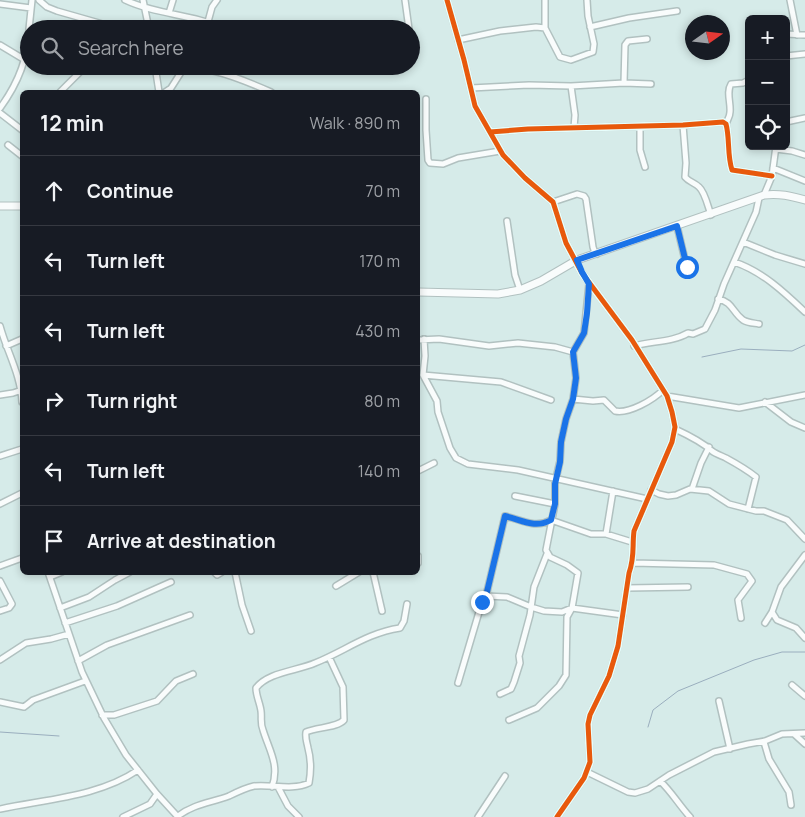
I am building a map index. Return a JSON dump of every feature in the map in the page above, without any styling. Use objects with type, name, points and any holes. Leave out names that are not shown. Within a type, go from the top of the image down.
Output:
[{"type":"main road","points":[[420,292],[498,294],[520,290],[541,281],[577,260],[711,215],[761,196],[777,194],[805,200]]},
{"type":"main road","points":[[0,206],[20,206]]},
{"type":"street","points":[[30,20],[32,0]]},
{"type":"street","points":[[39,0],[46,7],[86,20]]},
{"type":"street","points":[[46,7],[49,0]]},
{"type":"street","points":[[126,0],[169,13],[204,20]]},
{"type":"street","points":[[143,0],[147,20]]},
{"type":"street","points":[[169,13],[173,0]]},
{"type":"street","points":[[209,20],[212,8],[217,0]]},
{"type":"street","points":[[404,0],[407,20]]},
{"type":"street","points":[[446,0],[471,88],[474,106],[500,151],[525,178],[553,202],[566,242],[582,272],[589,284],[628,334],[667,396],[674,418],[675,429],[672,442],[634,531],[632,542],[634,551],[633,563],[629,573],[618,646],[588,724],[590,762],[586,772],[557,817]]},
{"type":"street","points":[[545,0],[545,28],[560,57],[570,60],[593,52],[594,44],[588,16],[588,0]]},
{"type":"street","points":[[790,0],[797,35]]},
{"type":"street","points":[[0,4],[31,8]]},
{"type":"street","points":[[590,27],[630,18],[677,11]]},
{"type":"street","points":[[458,40],[500,30],[543,26],[545,28]]},
{"type":"street","points":[[790,34],[805,35]]},
{"type":"street","points":[[624,83],[625,46],[628,41],[647,39]]},
{"type":"street","points":[[0,45],[20,57]]},
{"type":"street","points":[[790,56],[805,54]]},
{"type":"street","points":[[0,108],[10,95],[20,72]]},
{"type":"street","points":[[62,90],[77,75]]},
{"type":"street","points":[[156,75],[159,90]]},
{"type":"street","points":[[168,90],[180,75]]},
{"type":"street","points":[[230,75],[266,90]]},
{"type":"street","points":[[745,82],[731,84],[728,90],[730,114],[726,124],[729,162],[732,170],[772,176]]},
{"type":"street","points":[[471,88],[529,85],[651,84]]},
{"type":"street","points":[[571,86],[575,114],[574,128]]},
{"type":"street","points":[[426,99],[426,130],[428,160],[430,162],[443,164],[458,158],[500,151]]},
{"type":"street","points":[[0,114],[20,129]]},
{"type":"street","points":[[790,121],[805,118]]},
{"type":"street","points":[[490,132],[723,122],[726,124]]},
{"type":"street","points":[[684,125],[686,163],[684,177],[701,190],[711,215]]},
{"type":"street","points":[[640,126],[640,150],[645,167]]},
{"type":"street","points":[[8,145],[20,154]]},
{"type":"street","points":[[634,346],[653,341],[670,340],[688,333],[693,334],[703,331],[715,310],[761,196],[772,176],[776,150]]},
{"type":"street","points":[[787,150],[805,155]]},
{"type":"street","points":[[773,168],[805,181]]},
{"type":"street","points":[[553,202],[577,194],[584,196],[593,247],[595,253],[598,254]]},
{"type":"street","points":[[507,221],[515,275],[520,290]]},
{"type":"street","points":[[677,226],[687,267],[693,269]]},
{"type":"street","points":[[744,242],[775,255],[805,264]]},
{"type":"street","points":[[734,262],[744,265],[783,291],[805,312]]},
{"type":"street","points":[[500,694],[511,689],[514,682],[520,664],[519,656],[534,587],[547,554],[555,504],[554,487],[560,462],[562,433],[573,399],[576,378],[573,352],[584,333],[589,284]]},
{"type":"street","points":[[718,299],[726,300],[745,321],[759,324]]},
{"type":"street","points":[[0,326],[20,383]]},
{"type":"street","points":[[420,340],[439,339],[489,346],[518,343],[555,346],[573,352]]},
{"type":"street","points":[[6,346],[20,340]]},
{"type":"street","points":[[424,340],[423,375],[437,402],[438,412],[450,448],[456,458],[468,464],[518,470],[647,499]]},
{"type":"street","points":[[423,375],[502,382],[551,400]]},
{"type":"street","points":[[573,399],[604,400],[615,411],[623,412],[640,406],[663,390]]},
{"type":"street","points":[[0,395],[13,394],[20,391]]},
{"type":"street","points":[[667,396],[736,408],[805,395]]},
{"type":"street","points":[[765,402],[790,422],[805,428]]},
{"type":"street","points":[[675,429],[740,465],[756,477],[748,509]]},
{"type":"street","points":[[692,489],[709,447]]},
{"type":"street","points":[[0,456],[20,450]]},
{"type":"street","points":[[420,470],[434,463]]},
{"type":"street","points":[[650,490],[668,496],[692,489],[709,491],[729,504],[756,511],[764,511],[787,520],[805,539]]},
{"type":"street","points":[[606,534],[613,492]]},
{"type":"street","points":[[0,504],[20,494]]},
{"type":"street","points":[[515,496],[555,504]]},
{"type":"street","points":[[458,683],[482,602],[486,596],[505,516],[531,524],[544,524],[551,520],[591,534],[606,534],[632,542]]},
{"type":"street","points":[[509,720],[537,708],[559,686],[566,675],[568,617],[572,608],[578,573],[547,554]]},
{"type":"street","points":[[765,623],[772,612],[781,587],[805,555]]},
{"type":"street","points":[[0,566],[20,559]]},
{"type":"street","points":[[633,563],[714,565],[748,574],[752,581],[738,600],[740,618]]},
{"type":"street","points":[[49,575],[85,681],[102,715],[115,739],[138,770],[178,816],[195,805],[246,788],[255,786],[303,786],[309,783],[310,769],[305,739],[306,732],[323,726],[337,725],[344,720],[343,686],[329,657]]},
{"type":"street","points":[[60,608],[88,597],[124,575]]},
{"type":"street","points":[[236,575],[242,605],[251,630]]},
{"type":"street","points":[[336,586],[355,575]]},
{"type":"street","points":[[374,575],[382,611]]},
{"type":"street","points":[[0,581],[12,604],[9,608],[0,611]]},
{"type":"street","points":[[66,623],[117,606],[171,582]]},
{"type":"street","points":[[627,588],[688,587]]},
{"type":"street","points":[[486,596],[508,597],[544,611],[562,612],[572,608],[623,615]]},
{"type":"street","points":[[299,817],[288,806],[275,787],[274,758],[262,730],[260,722],[262,713],[256,688],[260,683],[278,675],[314,664],[380,631],[400,628],[404,622],[407,604]]},
{"type":"street","points":[[772,612],[776,620],[796,628],[805,638]]},
{"type":"street","points":[[78,661],[107,645],[190,615]]},
{"type":"street","points":[[0,660],[26,643],[69,634]]},
{"type":"street","points":[[102,715],[114,715],[157,701],[176,681],[193,674]]},
{"type":"street","points":[[0,702],[24,707],[33,700],[85,681]]},
{"type":"street","points":[[792,685],[805,696]]},
{"type":"street","points":[[720,701],[730,749]]},
{"type":"street","points":[[586,772],[632,794],[648,789],[708,755],[764,742],[782,734],[805,732]]},
{"type":"street","points":[[793,733],[805,744]]},
{"type":"street","points":[[764,742],[769,759],[789,792],[791,805]]},
{"type":"street","points":[[0,808],[90,792],[112,784],[138,770]]},
{"type":"street","points":[[478,817],[505,776]]},
{"type":"street","points":[[660,781],[668,788],[690,817]]},
{"type":"street","points":[[123,817],[150,804],[157,794]]},
{"type":"waterway","points":[[702,357],[741,349],[792,351],[805,345]]},
{"type":"waterway","points":[[648,727],[653,710],[678,691],[754,660],[782,652],[805,652]]},
{"type":"waterway","points":[[0,732],[59,736]]},
{"type":"cycle path","points":[[447,0],[475,106],[503,155],[525,178],[553,202],[566,243],[582,273],[632,340],[667,396],[675,427],[672,442],[634,531],[632,562],[618,646],[609,676],[590,715],[588,724],[590,762],[584,778],[557,817]]},
{"type":"cycle path","points":[[490,132],[723,122],[726,124],[732,170],[772,176]]},
{"type":"route","points":[[482,602],[486,596],[497,555],[505,516],[531,524],[544,524],[551,520],[555,504],[555,484],[561,457],[561,442],[573,399],[573,387],[576,378],[573,352],[584,333],[584,322],[587,313],[589,284],[577,260],[677,226],[687,267]]}]
